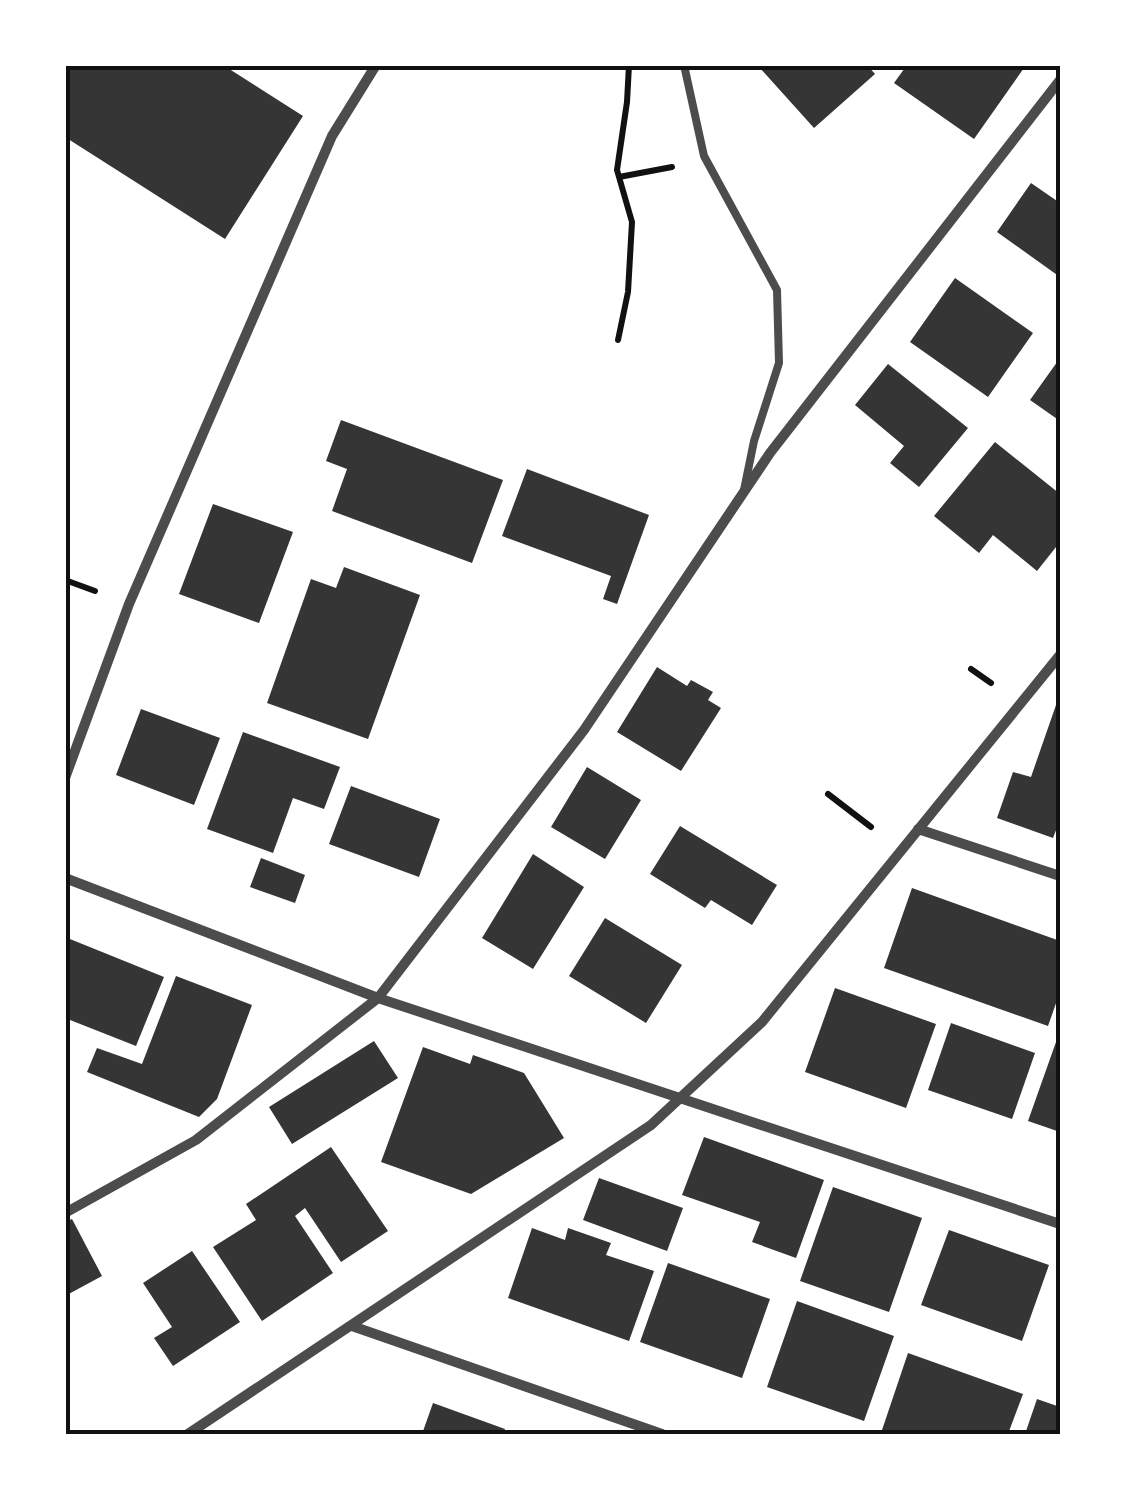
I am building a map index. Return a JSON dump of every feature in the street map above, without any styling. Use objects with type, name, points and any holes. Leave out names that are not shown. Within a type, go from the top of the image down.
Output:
[{"type":"street","points":[[65,778],[129,604],[316,172],[332,136],[376,65]]},
{"type":"street","points":[[65,1213],[196,1140],[378,998],[584,730],[770,453],[1060,80]]},
{"type":"street","points":[[188,1434],[652,1125],[762,1022],[1060,655]]},
{"type":"street","points":[[918,829],[1060,876]]},
{"type":"street","points":[[65,878],[378,998],[1060,1224]]},
{"type":"street","points":[[352,1326],[662,1434]]},
{"type":"lane","points":[[684,65],[704,156],[778,290],[779,363],[754,441],[742,496]]},
{"type":"path","points":[[618,340],[628,292],[632,222],[617,170],[629,65]]},
{"type":"path","points":[[619,177],[688,164]]},
{"type":"path","points":[[828,794],[901,851]]},
{"type":"building","points":[[65,65],[223,65],[303,116],[225,239],[65,137]]},
{"type":"building","points":[[761,65],[867,65],[875,74],[814,128]]},
{"type":"building","points":[[907,65],[1026,65],[974,139],[894,83]]},
{"type":"building","points":[[1031,183],[1060,203],[1060,277],[997,232]]},
{"type":"building","points":[[955,278],[1033,333],[988,397],[910,342]]},
{"type":"building","points":[[1060,358],[1060,421],[1030,400]]},
{"type":"building","points":[[888,364],[968,428],[919,487],[890,463],[904,446],[855,405]]},
{"type":"building","points":[[341,420],[503,480],[472,563],[332,511],[347,469],[326,461]]},
{"type":"building","points":[[995,442],[1060,494],[1060,542],[1037,571],[993,535],[979,553],[934,516]]},
{"type":"building","points":[[527,469],[649,515],[617,604],[603,599],[611,576],[502,536]]},
{"type":"building","points":[[213,504],[293,532],[259,623],[179,594]]},
{"type":"building","points":[[344,567],[420,595],[368,739],[267,703],[311,579],[336,588]]},
{"type":"building","points":[[657,667],[687,686],[691,680],[713,692],[708,700],[721,708],[681,771],[617,732]]},
{"type":"building","points":[[1056,705],[1060,706],[1060,820],[1053,838],[997,818],[1013,772],[1031,777]]},
{"type":"building","points":[[141,709],[220,738],[194,805],[116,775]]},
{"type":"building","points":[[243,732],[340,767],[324,809],[293,798],[273,853],[207,829]]},
{"type":"building","points":[[587,767],[641,800],[605,859],[551,827]]},
{"type":"building","points":[[351,786],[440,819],[419,877],[329,844]]},
{"type":"building","points":[[680,826],[777,885],[752,925],[711,900],[705,908],[650,874]]},
{"type":"building","points":[[533,854],[584,887],[533,969],[482,938]]},
{"type":"building","points":[[261,858],[305,875],[295,903],[250,887]]},
{"type":"building","points":[[912,888],[1060,941],[1060,992],[1048,1026],[884,968]]},
{"type":"building","points":[[605,918],[682,965],[646,1023],[569,976]]},
{"type":"building","points":[[65,937],[164,977],[136,1046],[65,1018]]},
{"type":"building","points":[[176,976],[252,1005],[217,1099],[199,1117],[87,1072],[97,1048],[142,1064]]},
{"type":"building","points":[[835,988],[936,1024],[906,1108],[805,1072]]},
{"type":"building","points":[[951,1023],[1035,1053],[1012,1119],[928,1090]]},
{"type":"building","points":[[374,1041],[398,1078],[292,1144],[269,1107]]},
{"type":"building","points":[[1056,1042],[1060,1044],[1060,1132],[1028,1121]]},
{"type":"building","points":[[423,1047],[470,1064],[473,1055],[524,1073],[564,1138],[471,1194],[381,1162]]},
{"type":"building","points":[[704,1137],[824,1180],[796,1258],[752,1242],[760,1222],[682,1195]]},
{"type":"building","points":[[331,1147],[388,1231],[341,1262],[305,1208],[295,1216],[333,1273],[262,1321],[213,1247],[256,1220],[246,1204]]},
{"type":"building","points":[[599,1178],[683,1208],[667,1251],[583,1220]]},
{"type":"building","points":[[833,1187],[922,1218],[889,1312],[800,1281]]},
{"type":"building","points":[[72,1219],[102,1276],[65,1296],[65,1222]]},
{"type":"building","points":[[532,1228],[565,1240],[568,1228],[611,1243],[606,1255],[654,1271],[629,1341],[508,1298]]},
{"type":"building","points":[[949,1230],[1049,1265],[1022,1341],[921,1305]]},
{"type":"building","points":[[192,1251],[240,1322],[173,1366],[154,1338],[172,1327],[143,1283]]},
{"type":"building","points":[[668,1263],[770,1299],[742,1378],[640,1342]]},
{"type":"building","points":[[797,1301],[894,1336],[864,1421],[767,1387]]},
{"type":"building","points":[[908,1353],[1023,1394],[1008,1434],[894,1434],[882,1430]]},
{"type":"building","points":[[1037,1399],[1060,1407],[1060,1434],[1025,1434]]},
{"type":"building","points":[[433,1403],[505,1429],[503,1434],[422,1434]]}]
